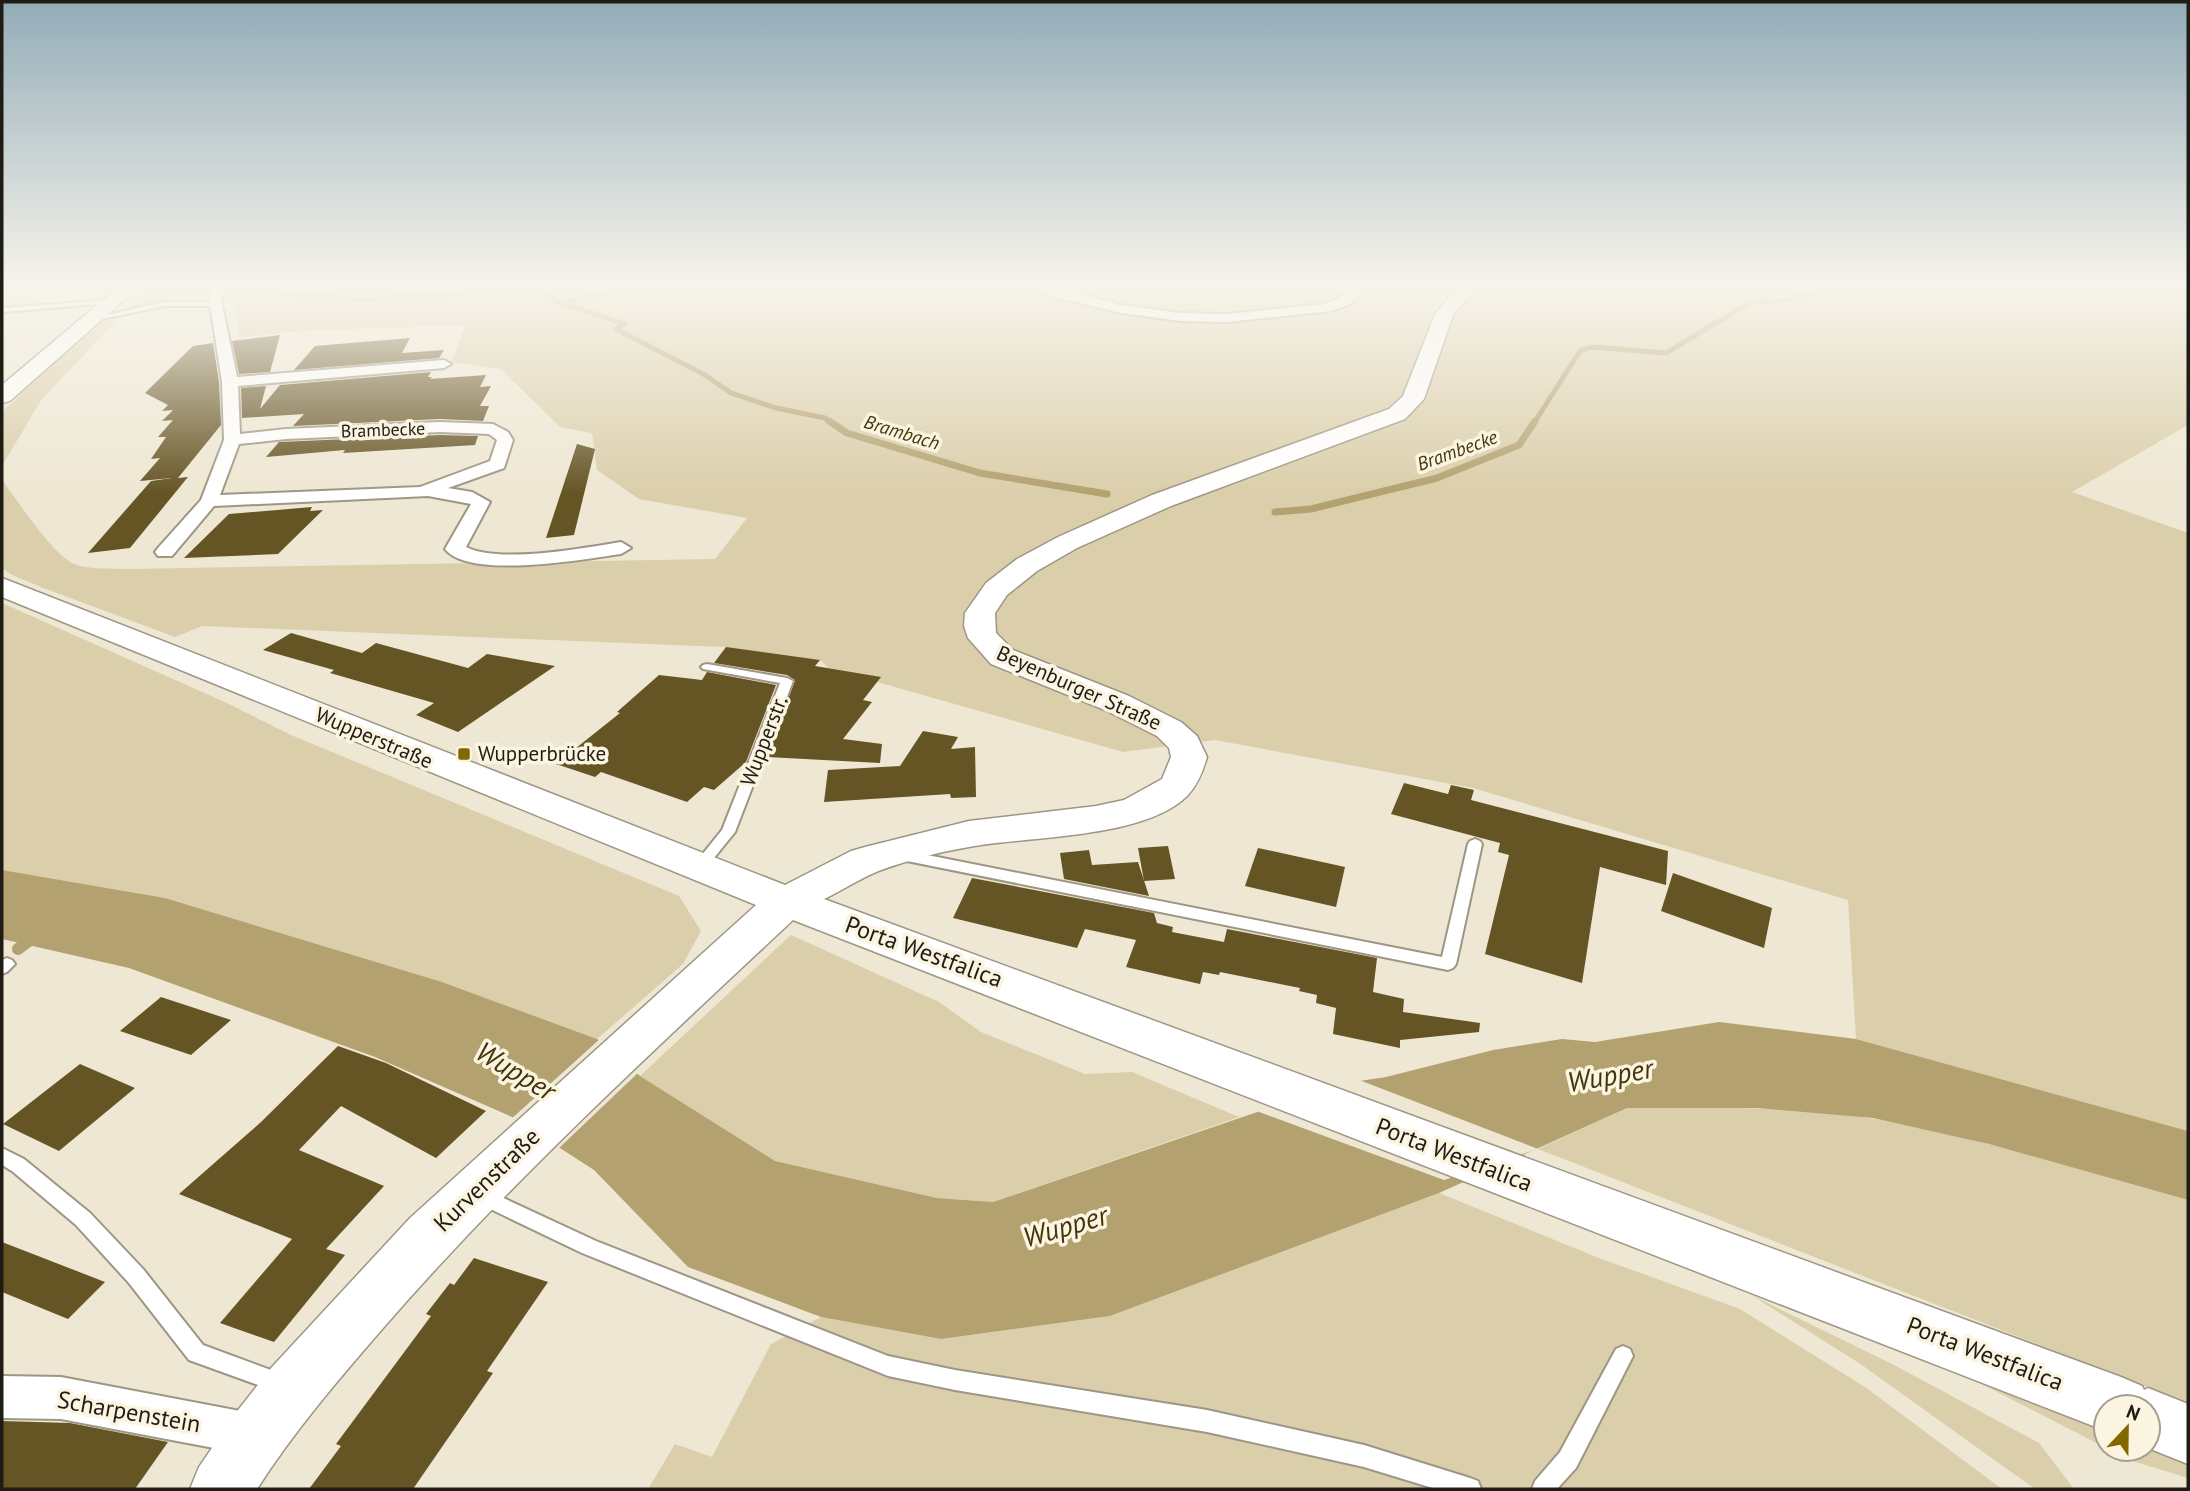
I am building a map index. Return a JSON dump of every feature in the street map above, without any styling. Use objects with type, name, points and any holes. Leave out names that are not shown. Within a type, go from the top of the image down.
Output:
[{"type":"main road","points":[[2,396],[49,355]]},
{"type":"main road","name":"Beyenburger Straße","points":[[787,901],[865,861],[969,835],[1136,809],[1175,787],[1188,767],[1189,757],[1180,737],[1150,718],[1002,657],[988,646],[978,627],[985,603],[1022,571],[1097,527],[1199,486],[1397,414],[1413,399],[1429,355]]},
{"type":"main road","name":"Wupperstraße","points":[[2,587],[787,901]]},
{"type":"main road","name":"Kurvenstraße","points":[[221,1489],[256,1435],[292,1388],[420,1246],[527,1141],[787,901]]},
{"type":"main road","name":"Porta Westfalica","points":[[787,901],[2092,1396]]},
{"type":"main road","points":[[2162,1424],[2188,1434]]},
{"type":"street","points":[[165,552],[209,501],[232,440],[230,382],[225,355]]},
{"type":"street","points":[[230,382],[444,364]]},
{"type":"street","name":"Brambecke","points":[[232,440],[344,431],[493,429],[505,440],[498,464],[455,550],[462,555],[488,560],[570,555],[621,548]]},
{"type":"street","points":[[422,492],[498,464]]},
{"type":"street","points":[[209,501],[422,492],[449,493],[481,502]]},
{"type":"street","name":"Scharpenstein","points":[[2,1397],[61,1398],[256,1435]]},
{"type":"lane","name":"Wupperstr.","points":[[699,868],[728,832],[786,681],[707,667]]},
{"type":"lane","name":"Beyenburger Straße","points":[[893,853],[1448,964],[1475,844]]},
{"type":"lane","points":[[2,1156],[18,1165],[83,1219],[136,1276],[196,1353],[292,1388]]},
{"type":"lane","points":[[474,1192],[589,1247],[888,1366],[955,1380],[1207,1421],[1364,1456],[1470,1489]]},
{"type":"lane","points":[[1543,1489],[1568,1460],[1623,1356]]},
{"type":"shaded area","points":[[64,355],[84,355],[41,400],[2,466],[2,412]]},
{"type":"shaded area","points":[[454,355],[2188,355],[2188,425],[2072,492],[2188,533],[2188,1131],[1856,1039],[1848,900],[1473,788],[1215,740],[1123,752],[828,668],[822,661],[724,647],[202,626],[175,637],[46,589],[2,568],[2,480],[65,559],[80,566],[102,568],[715,559],[747,518],[639,499],[597,470],[592,433],[560,427],[501,369],[451,362]]},
{"type":"shaded area","points":[[2,603],[227,703],[291,735],[679,896],[701,931],[683,964],[597,1039],[442,982],[165,898],[2,870]]},
{"type":"shaded area","points":[[791,935],[939,1002],[981,1032],[1085,1074],[1132,1072],[1239,1117],[993,1202],[937,1198],[775,1161],[640,1076]]},
{"type":"shaded area","points":[[1627,1108],[1786,1110],[1881,1120],[1997,1146],[2188,1200],[2188,1403],[1538,1149]]},
{"type":"shaded area","points":[[1439,1193],[1599,1258],[1740,1309],[1865,1387],[2002,1489],[648,1489],[675,1444],[712,1457],[771,1344],[821,1317],[941,1339],[1110,1316]]},
{"type":"shaded area","points":[[1751,1295],[1894,1365],[2039,1443],[2074,1489],[2035,1489],[1859,1363]]},
{"type":"shaded area","points":[[1981,1377],[2092,1421],[2092,1441],[1978,1382]]},
{"type":"shaded area","points":[[2162,1448],[2188,1458],[2188,1478],[2139,1463],[2162,1463]]},
{"type":"water","name":"Wupper","points":[[2,870],[165,898],[442,982],[597,1039],[640,1076],[775,1161],[937,1198],[993,1202],[1340,1084],[1386,1077],[1493,1050],[1562,1039],[1595,1042],[1719,1022],[1856,1039],[2188,1131],[2188,1200],[1989,1144],[1873,1118],[1758,1108],[1627,1108],[1439,1193],[1110,1316],[941,1339],[821,1317],[688,1267],[594,1170],[512,1117],[375,1057],[129,968],[2,939]]},
{"type":"pier","points":[[601,1038],[640,1071],[557,1150],[510,1120]]},
{"type":"pier","points":[[1354,1078],[1538,1149],[1444,1180],[1251,1109]]},
{"type":"building","points":[[184,355],[215,355],[221,425],[178,478],[188,477],[130,548],[88,553],[151,481],[172,478],[140,481],[160,458],[151,459],[166,437],[158,437],[173,420],[162,421],[173,410],[162,411],[168,405],[145,393]]},
{"type":"building","points":[[235,355],[275,355],[270,372],[239,374]]},
{"type":"building","points":[[307,355],[441,355],[439,358],[294,370]]},
{"type":"building","points":[[431,372],[428,377],[432,377],[430,379],[486,375],[480,387],[491,386],[480,406],[489,406],[483,421],[440,419],[293,426],[304,414],[242,418],[241,388],[266,386],[260,409],[280,385]]},
{"type":"building","points":[[440,435],[478,436],[475,445],[343,453],[345,450],[266,457],[279,442]]},
{"type":"building","points":[[577,444],[595,449],[574,535],[546,538]]},
{"type":"building","points":[[312,507],[310,511],[323,510],[278,554],[184,558],[229,514]]},
{"type":"building","points":[[291,633],[362,653],[376,643],[468,668],[487,654],[555,666],[458,732],[416,715],[434,703],[330,673],[334,670],[263,650]]},
{"type":"building","points":[[726,647],[820,660],[815,666],[881,677],[863,700],[872,702],[843,739],[882,744],[880,763],[767,757],[795,680],[787,675],[714,663]]},
{"type":"building","points":[[707,672],[776,685],[746,762],[714,790],[704,787],[687,802],[601,772],[595,777],[556,764],[620,713],[617,712],[659,675],[702,680]]},
{"type":"building","points":[[923,731],[958,737],[951,749],[975,747],[976,797],[951,798],[950,794],[824,802],[828,770],[900,766]]},
{"type":"building","points":[[1404,783],[1448,794],[1451,785],[1474,790],[1471,800],[1668,851],[1666,885],[1600,867],[1582,983],[1485,954],[1509,855],[1498,852],[1500,843],[1391,814]]},
{"type":"building","points":[[1168,846],[1175,879],[1144,881],[1138,848]]},
{"type":"building","points":[[1258,848],[1345,867],[1336,907],[1245,886]]},
{"type":"building","points":[[1089,850],[1092,865],[1138,862],[1149,896],[1064,879],[1060,853]]},
{"type":"building","points":[[1673,873],[1772,908],[1764,948],[1661,911]]},
{"type":"building","points":[[972,878],[1154,913],[1157,923],[1173,927],[1172,932],[1224,942],[1227,929],[1377,958],[1373,992],[1404,999],[1403,1012],[1480,1023],[1479,1032],[1400,1040],[1400,1048],[1333,1034],[1336,1008],[1316,1003],[1317,995],[1299,991],[1300,988],[1220,972],[1219,975],[1203,972],[1200,984],[1126,967],[1136,940],[1085,929],[1077,948],[953,918]]},
{"type":"building","points":[[161,997],[231,1020],[191,1055],[120,1031]]},
{"type":"building","points":[[338,1046],[386,1063],[486,1111],[436,1158],[341,1106],[299,1150],[384,1186],[326,1249],[345,1255],[274,1342],[220,1323],[292,1239],[179,1194],[261,1122]]},
{"type":"building","points":[[80,1064],[135,1088],[59,1151],[3,1124]]},
{"type":"building","points":[[2,1242],[105,1282],[68,1319],[2,1292]]},
{"type":"building","points":[[474,1258],[548,1282],[487,1371],[493,1373],[413,1489],[309,1489],[341,1446],[336,1444],[431,1316],[426,1314],[450,1283],[454,1285]]},
{"type":"building","points":[[2,1421],[70,1423],[168,1442],[135,1489],[2,1489]]},
{"type":"waterway","name":"Brambach","points":[[665,355],[705,375],[731,393],[776,408],[825,418],[832,423]]},
{"type":"waterway","name":"Brambecke","points":[[1534,423],[1578,355]]},
{"type":"waterway","name":"Brambecke","points":[[1275,512],[1311,509],[1437,478],[1519,445],[1535,421]]},
{"type":"waterway","name":"Brambach","points":[[832,423],[847,433],[980,473],[1107,494]]},
{"type":"waterway","points":[[18,949],[35,936]]},
{"type":"place","name":"Wupperbrücke","points":[[464,754]]}]
